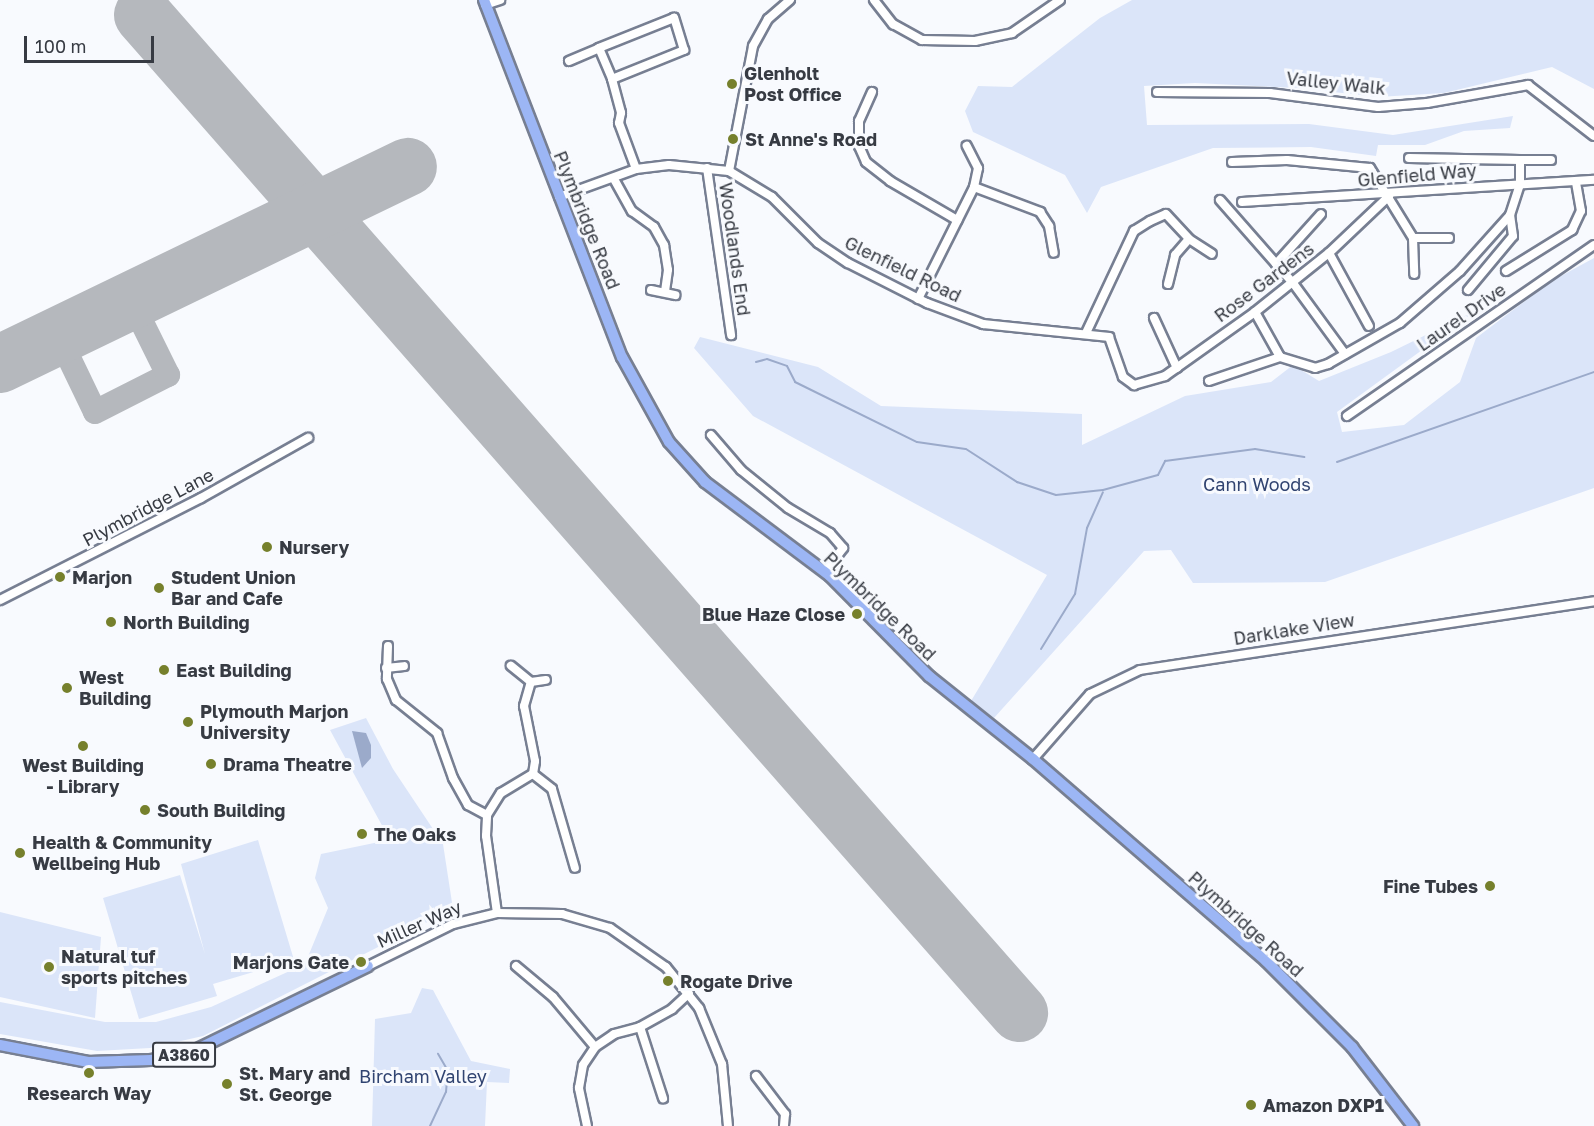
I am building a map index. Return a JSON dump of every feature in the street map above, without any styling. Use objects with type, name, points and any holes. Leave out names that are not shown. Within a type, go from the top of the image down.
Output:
[{"type":"main road","name":"Plymbridge Road","points":[[485,2],[622,357],[669,442],[705,482],[825,572],[928,676],[1034,759],[1266,961],[1352,1047],[1413,1126]]},
{"type":"main road","name":"Miller Way","points":[[0,1045],[88,1062],[152,1060],[187,1054],[368,966]]},
{"type":"street","points":[[485,2],[500,0]]},
{"type":"street","points":[[729,171],[753,46],[768,19],[790,0]]},
{"type":"street","points":[[874,0],[893,24],[922,40],[975,42],[1012,33],[1060,0]]},
{"type":"street","points":[[569,60],[674,18],[684,50],[612,79]]},
{"type":"street","points":[[599,48],[612,79],[621,113],[619,123],[636,169]]},
{"type":"street","name":"Valley Walk","points":[[1157,92],[1270,93],[1378,107],[1427,103],[1528,85],[1544,95],[1557,110],[1594,136]]},
{"type":"street","points":[[872,92],[859,120],[859,146],[866,162],[890,182],[957,220]]},
{"type":"street","points":[[918,299],[974,187],[978,168],[967,146]]},
{"type":"street","points":[[1409,158],[1551,160]]},
{"type":"street","points":[[1209,381],[1280,357],[1314,368],[1345,354],[1400,323],[1460,271],[1510,215],[1520,185],[1520,160]]},
{"type":"street","points":[[1232,162],[1360,164],[1370,168],[1413,237],[1414,274]]},
{"type":"street","name":"Glenfield Road","points":[[559,197],[614,179],[636,169],[669,165],[729,171],[772,197],[818,243],[848,263],[918,299],[983,324],[1109,337],[1123,377],[1134,385],[1151,382]]},
{"type":"street","name":"Woodlands End","points":[[707,168],[731,335]]},
{"type":"street","points":[[614,179],[632,211],[654,227],[664,245],[668,270],[665,292]]},
{"type":"street","name":"Glenfield Way","points":[[1242,202],[1389,196],[1476,185],[1576,183],[1594,180]]},
{"type":"street","points":[[1506,272],[1572,230],[1581,211],[1576,183]]},
{"type":"street","points":[[974,187],[1040,212],[1049,226],[1054,253]]},
{"type":"street","name":"Rose Gardens","points":[[1151,382],[1177,368],[1293,283],[1329,253],[1389,196]]},
{"type":"street","points":[[1220,200],[1293,283],[1345,354]]},
{"type":"street","points":[[1086,333],[1134,231],[1166,214],[1189,239],[1212,254]]},
{"type":"street","points":[[1275,264],[1321,214]]},
{"type":"street","points":[[1468,290],[1514,236],[1510,215]]},
{"type":"street","points":[[1413,237],[1449,238]]},
{"type":"street","points":[[1168,284],[1175,255],[1189,239]]},
{"type":"street","name":"Laurel Drive","points":[[1347,416],[1594,245]]},
{"type":"street","points":[[1329,253],[1369,326]]},
{"type":"street","points":[[651,290],[675,295]]},
{"type":"street","points":[[1255,312],[1280,357]]},
{"type":"street","points":[[1154,318],[1177,368]]},
{"type":"street","points":[[711,435],[741,470],[788,508],[830,533],[843,548],[825,572]]},
{"type":"street","name":"Plymbridge Lane","points":[[0,600],[201,498],[308,438]]},
{"type":"street","name":"Darklake View","points":[[1034,759],[1090,694],[1140,670],[1594,601]]},
{"type":"street","points":[[388,646],[386,668],[396,700],[437,733],[453,778],[468,805],[488,815]]},
{"type":"street","points":[[386,668],[404,666]]},
{"type":"street","points":[[511,666],[531,682],[546,680]]},
{"type":"street","points":[[531,682],[524,706],[535,748],[533,774]]},
{"type":"street","points":[[497,913],[486,836],[488,815],[501,793],[533,774]]},
{"type":"street","points":[[533,774],[552,789],[566,852],[575,868]]},
{"type":"street","name":"Miller Way","points":[[368,966],[453,924],[497,913],[562,914],[610,928],[650,953],[689,993],[709,1028],[722,1064],[728,1126]]},
{"type":"street","points":[[516,966],[553,997],[595,1047]]},
{"type":"street","points":[[587,1126],[579,1088],[583,1065],[595,1047],[614,1034],[640,1027],[672,1009],[689,993]]},
{"type":"street","points":[[640,1027],[663,1098]]},
{"type":"street","points":[[756,1076],[785,1114],[784,1126]]},
{"type":"green space","points":[[1132,0],[1594,0],[1594,89],[1552,67],[1444,93],[1378,97],[1298,88],[1195,83],[1144,86],[1147,125],[1309,124],[1393,135],[1513,116],[1510,128],[1464,131],[1425,145],[1378,145],[1376,156],[1311,147],[1213,148],[1101,187],[1087,213],[1065,175],[973,132],[965,111],[978,86],[1012,87],[1100,18]]},
{"type":"green space","name":"Cann Woods","points":[[1594,258],[1594,488],[1325,582],[1193,583],[1171,550],[1144,551],[994,718],[971,701],[1047,575],[753,416],[694,348],[700,337],[818,367],[881,406],[1082,414],[1082,445],[1185,396],[1271,382],[1293,365],[1319,381],[1391,352],[1477,310],[1337,412],[1342,432],[1404,425],[1460,382],[1476,338],[1550,282]]},
{"type":"green space","points":[[366,718],[393,769],[443,844],[453,909],[203,1036],[150,1048],[97,1051],[0,1034],[0,1002],[105,1022],[156,1022],[211,1007],[305,964],[328,908],[315,878],[321,854],[379,842],[385,831],[330,730]]},
{"type":"green space","points":[[258,840],[294,960],[213,984],[217,996],[139,1019],[103,898],[180,875],[205,954],[181,864]]},
{"type":"green space","name":"Natural tuf sports pitches","points":[[0,912],[101,937],[95,1018],[0,997]]},
{"type":"green space","name":"Bircham Valley","points":[[422,988],[433,990],[471,1061],[510,1069],[509,1083],[487,1082],[485,1126],[372,1126],[375,1019],[411,1013]]},
{"type":"water","points":[[352,731],[366,733],[371,745],[371,758],[362,768]]},
{"type":"waterway","points":[[756,362],[767,359],[787,366],[795,382],[917,442],[966,449],[1017,482],[1056,495],[1103,490],[1158,475],[1165,461],[1255,449],[1304,457]]},
{"type":"waterway","points":[[1337,462],[1594,372]]},
{"type":"waterway","points":[[1041,649],[1075,594],[1087,528],[1103,492]]},
{"type":"waterway","points":[[430,1126],[446,1092],[448,1071],[438,1054]]},
{"type":"taxiway","points":[[58,335],[95,412],[168,375],[131,300]]},
{"type":"runway","points":[[143,15],[1019,1013]]},
{"type":"runway","points":[[0,364],[408,167]]},
{"type":"place","name":"Glenholt Post Office","points":[[732,84]]},
{"type":"place","name":"St Anne's Road","points":[[733,139]]},
{"type":"place","name":"Nursery","points":[[267,547]]},
{"type":"place","name":"Marjon","points":[[60,577]]},
{"type":"place","name":"Student Union Bar and Cafe","points":[[159,588]]},
{"type":"place","name":"Blue Haze Close","points":[[857,614]]},
{"type":"place","name":"North Building","points":[[111,622]]},
{"type":"place","name":"East Building","points":[[164,670]]},
{"type":"place","name":"West Building","points":[[67,688]]},
{"type":"place","name":"Plymouth Marjon University","points":[[188,722]]},
{"type":"place","name":"West Building - Library","points":[[83,746]]},
{"type":"place","name":"Drama Theatre","points":[[211,764]]},
{"type":"place","name":"South Building","points":[[145,810]]},
{"type":"place","name":"The Oaks","points":[[362,834]]},
{"type":"place","name":"Health & Community Wellbeing Hub","points":[[20,853]]},
{"type":"place","name":"Fine Tubes","points":[[1490,886]]},
{"type":"place","name":"Marjons Gate","points":[[361,962]]},
{"type":"place","name":"Natural tuf sports pitches","points":[[49,967]]},
{"type":"place","name":"Rogate Drive","points":[[668,981]]},
{"type":"place","name":"Research Way","points":[[89,1073]]},
{"type":"place","name":"St. Mary and St. George","points":[[227,1084]]},
{"type":"place","name":"Amazon DXP1","points":[[1251,1105]]}]
